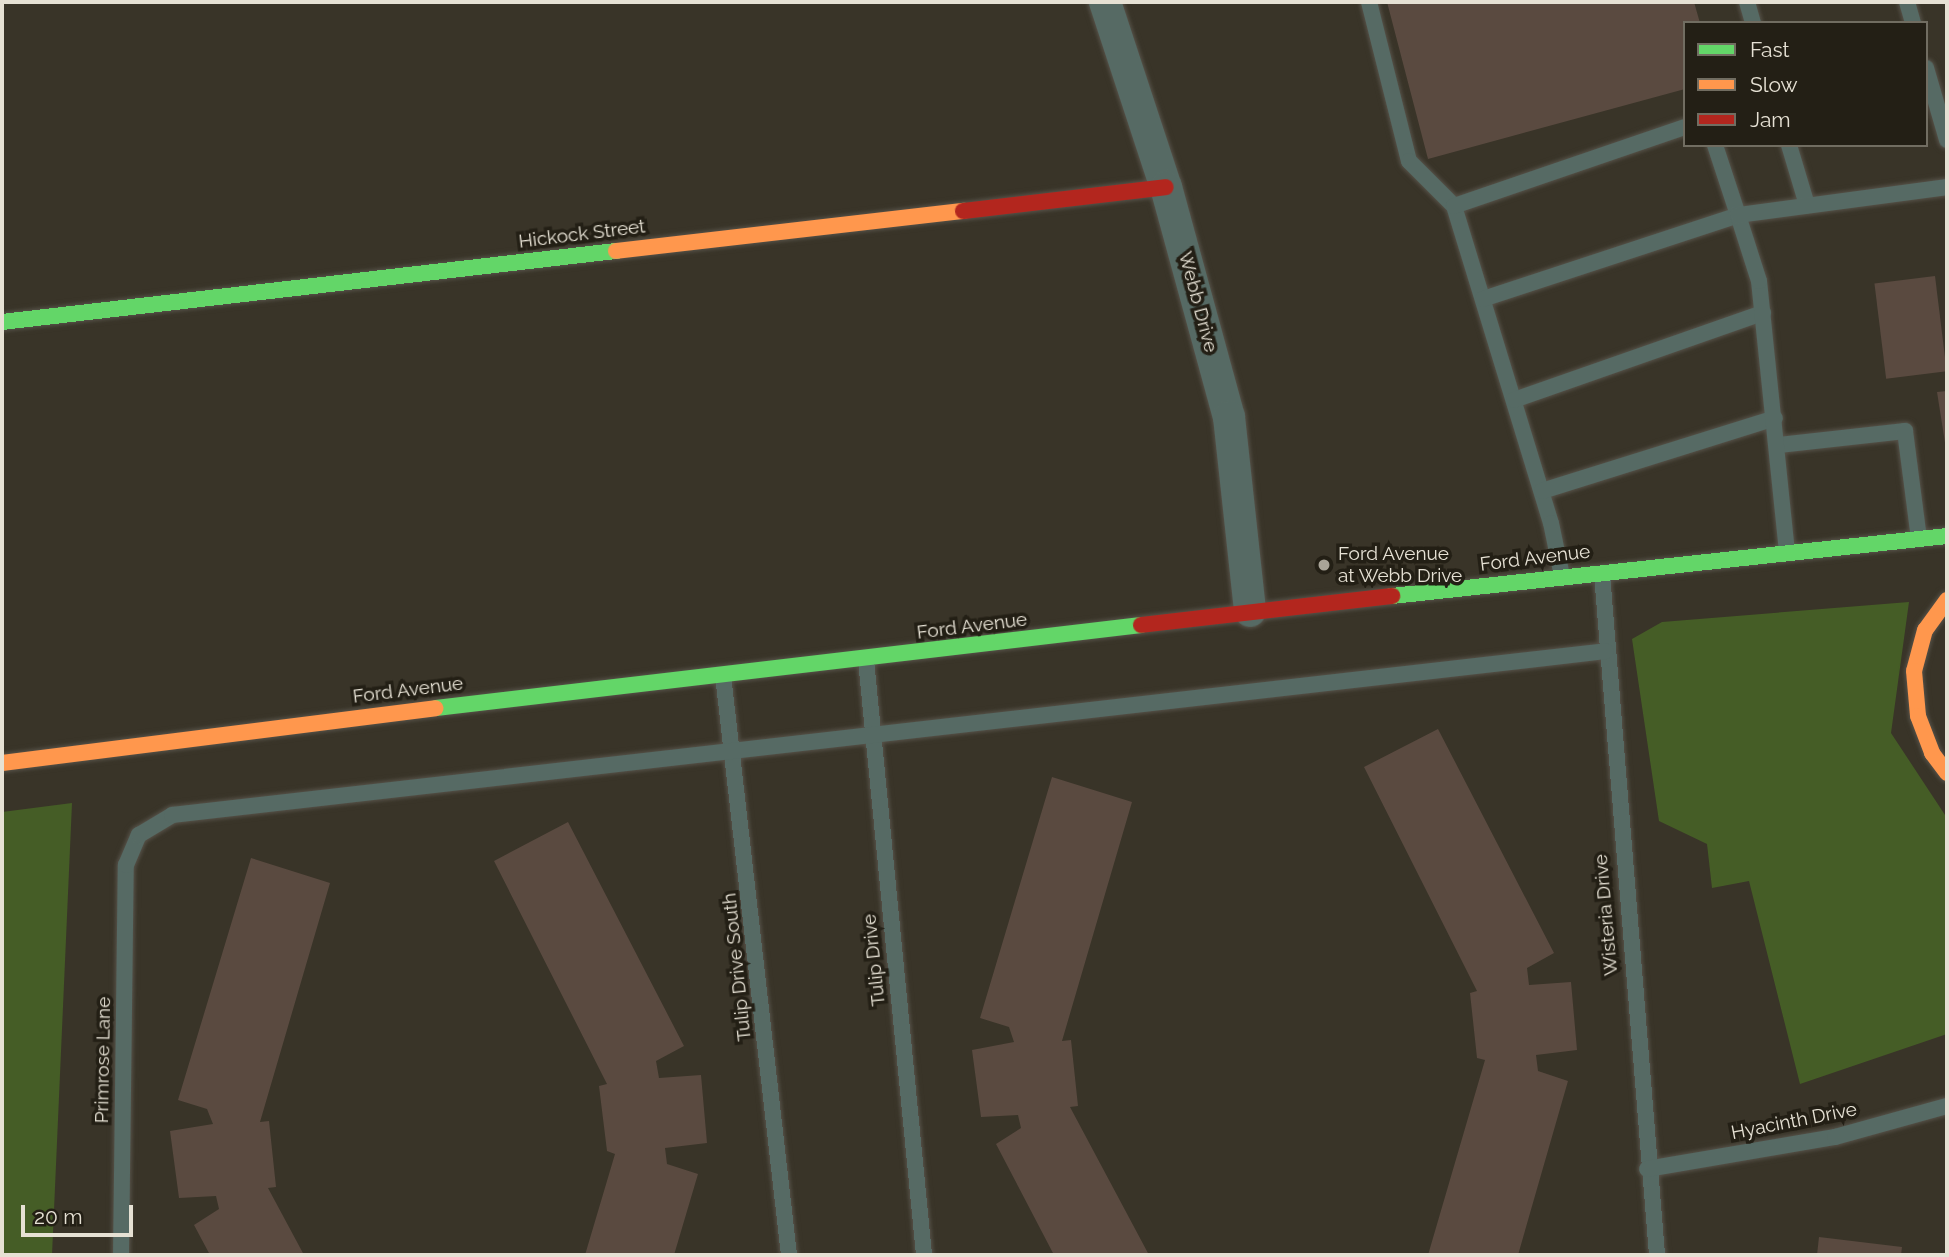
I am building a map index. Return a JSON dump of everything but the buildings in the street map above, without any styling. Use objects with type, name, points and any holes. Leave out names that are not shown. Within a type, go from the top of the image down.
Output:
[{"type":"main road","name":"Hickock Street","points":[[2,322],[1167,187]]},
{"type":"main road","name":"Ford Avenue","points":[[2,762],[866,660],[1250,611],[1602,571],[1947,536]]},
{"type":"main road","points":[[1947,600],[1925,630],[1914,671],[1918,716],[1932,753],[1947,773]]},
{"type":"street","name":"Webb Drive","points":[[1105,2],[1167,187],[1229,417],[1250,611]]},
{"type":"lane","points":[[1369,2],[1409,161],[1454,206],[1542,491],[1562,576]]},
{"type":"lane","points":[[1747,2],[1752,21]]},
{"type":"lane","points":[[1907,2],[1912,21]]},
{"type":"lane","points":[[1928,75],[1947,140]]},
{"type":"lane","points":[[1454,206],[1683,128]]},
{"type":"lane","points":[[1716,147],[1759,281],[1779,445],[1787,552]]},
{"type":"lane","points":[[1790,147],[1807,205]]},
{"type":"lane","points":[[1483,299],[1738,215],[1947,187]]},
{"type":"lane","points":[[1514,400],[1763,313]]},
{"type":"lane","points":[[1542,491],[1775,418]]},
{"type":"lane","points":[[1779,445],[1905,431],[1919,539]]},
{"type":"lane","name":"Wisteria Drive","points":[[1602,571],[1647,1169],[1657,1255]]},
{"type":"lane","points":[[735,750],[873,732],[1606,651]]},
{"type":"lane","name":"Tulip Drive","points":[[866,660],[924,1255]]},
{"type":"lane","name":"Tulip Drive South","points":[[723,675],[735,750],[789,1255]]},
{"type":"lane","name":"Primrose Lane","points":[[121,1255],[126,865],[139,835],[172,815],[735,750]]},
{"type":"lane","name":"Hyacinth Drive","points":[[1647,1169],[1835,1137],[1947,1106]]},
{"type":"green space","points":[[1909,602],[1891,733],[1947,818],[1947,1034],[1800,1084],[1749,881],[1712,888],[1707,844],[1659,821],[1632,639],[1662,622]]},
{"type":"green space","points":[[72,803],[52,1255],[2,1255],[2,812]]},
{"type":"traffic: fast","points":[[2,322],[616,251]]},
{"type":"traffic: fast","points":[[1392,596],[1947,536]]},
{"type":"traffic: fast","points":[[436,708],[1141,625]]},
{"type":"traffic: slow","points":[[616,251],[963,211]]},
{"type":"traffic: slow","points":[[1947,600],[1925,630],[1914,671],[1918,716],[1932,753],[1947,773]]},
{"type":"traffic: slow","points":[[2,763],[436,708]]},
{"type":"traffic: jam","points":[[963,211],[1166,187]]},
{"type":"traffic: jam","points":[[1141,625],[1392,596]]},
{"type":"place","name":"Ford Avenue at Webb Drive","points":[[1324,565]]}]
